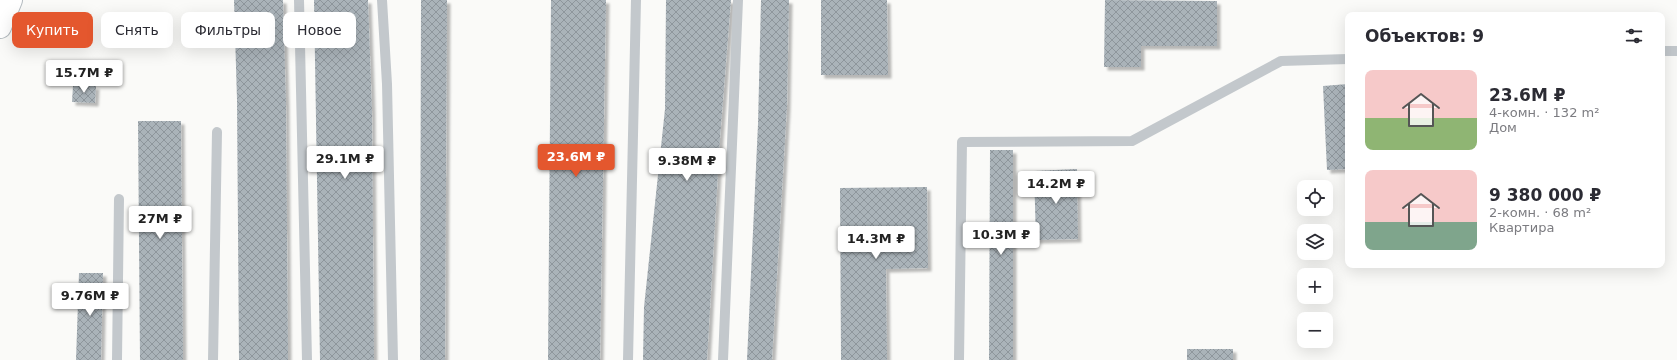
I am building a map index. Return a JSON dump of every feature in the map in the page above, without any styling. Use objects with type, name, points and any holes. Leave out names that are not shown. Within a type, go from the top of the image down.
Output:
[{"type":"street","points":[[0,27],[11,0]]},
{"type":"lane","points":[[299,0],[307,360]]},
{"type":"lane","points":[[382,0],[387,84],[393,360]]},
{"type":"lane","points":[[628,360],[636,0]]},
{"type":"lane","points":[[723,360],[738,0]]},
{"type":"lane","points":[[1665,51],[1677,51]]},
{"type":"lane","points":[[959,360],[962,142],[1132,141],[1281,61],[1345,59]]},
{"type":"lane","points":[[213,360],[217,132]]},
{"type":"lane","points":[[117,360],[119,199]]},
{"type":"building","points":[[234,0],[283,0],[283,48],[284,48],[286,103],[288,360],[239,360],[235,48],[275,48],[275,12],[234,12]]},
{"type":"building","points":[[314,0],[368,0],[372,111],[374,360],[320,360],[315,48],[356,48],[356,12],[314,12]]},
{"type":"building","points":[[421,0],[447,0],[445,360],[420,360]]},
{"type":"building","points":[[551,0],[606,0],[600,360],[548,360]]},
{"type":"building","points":[[666,0],[731,0],[720,138],[707,360],[643,360],[644,307],[665,109]]},
{"type":"building","points":[[761,0],[789,0],[787,106],[772,360],[747,360],[758,124]]},
{"type":"building","points":[[821,0],[887,0],[888,75],[821,75]]},
{"type":"building","points":[[1105,0],[1217,1],[1217,46],[1141,46],[1141,67],[1104,67]]},
{"type":"building","points":[[1345,84],[1345,169],[1327,170],[1323,86]]},
{"type":"building","points":[[73,86],[96,86],[95,103],[72,102]]},
{"type":"building","points":[[138,121],[181,121],[183,360],[140,360]]},
{"type":"building","points":[[990,150],[1013,150],[1013,360],[989,360]]},
{"type":"building","points":[[1077,169],[1078,239],[1036,240],[1034,171]]},
{"type":"building","points":[[927,187],[928,268],[886,269],[887,360],[841,360],[840,188]]},
{"type":"building","points":[[79,273],[103,273],[101,360],[76,360]]},
{"type":"building","points":[[1187,349],[1233,349],[1233,360],[1187,360]]}]
